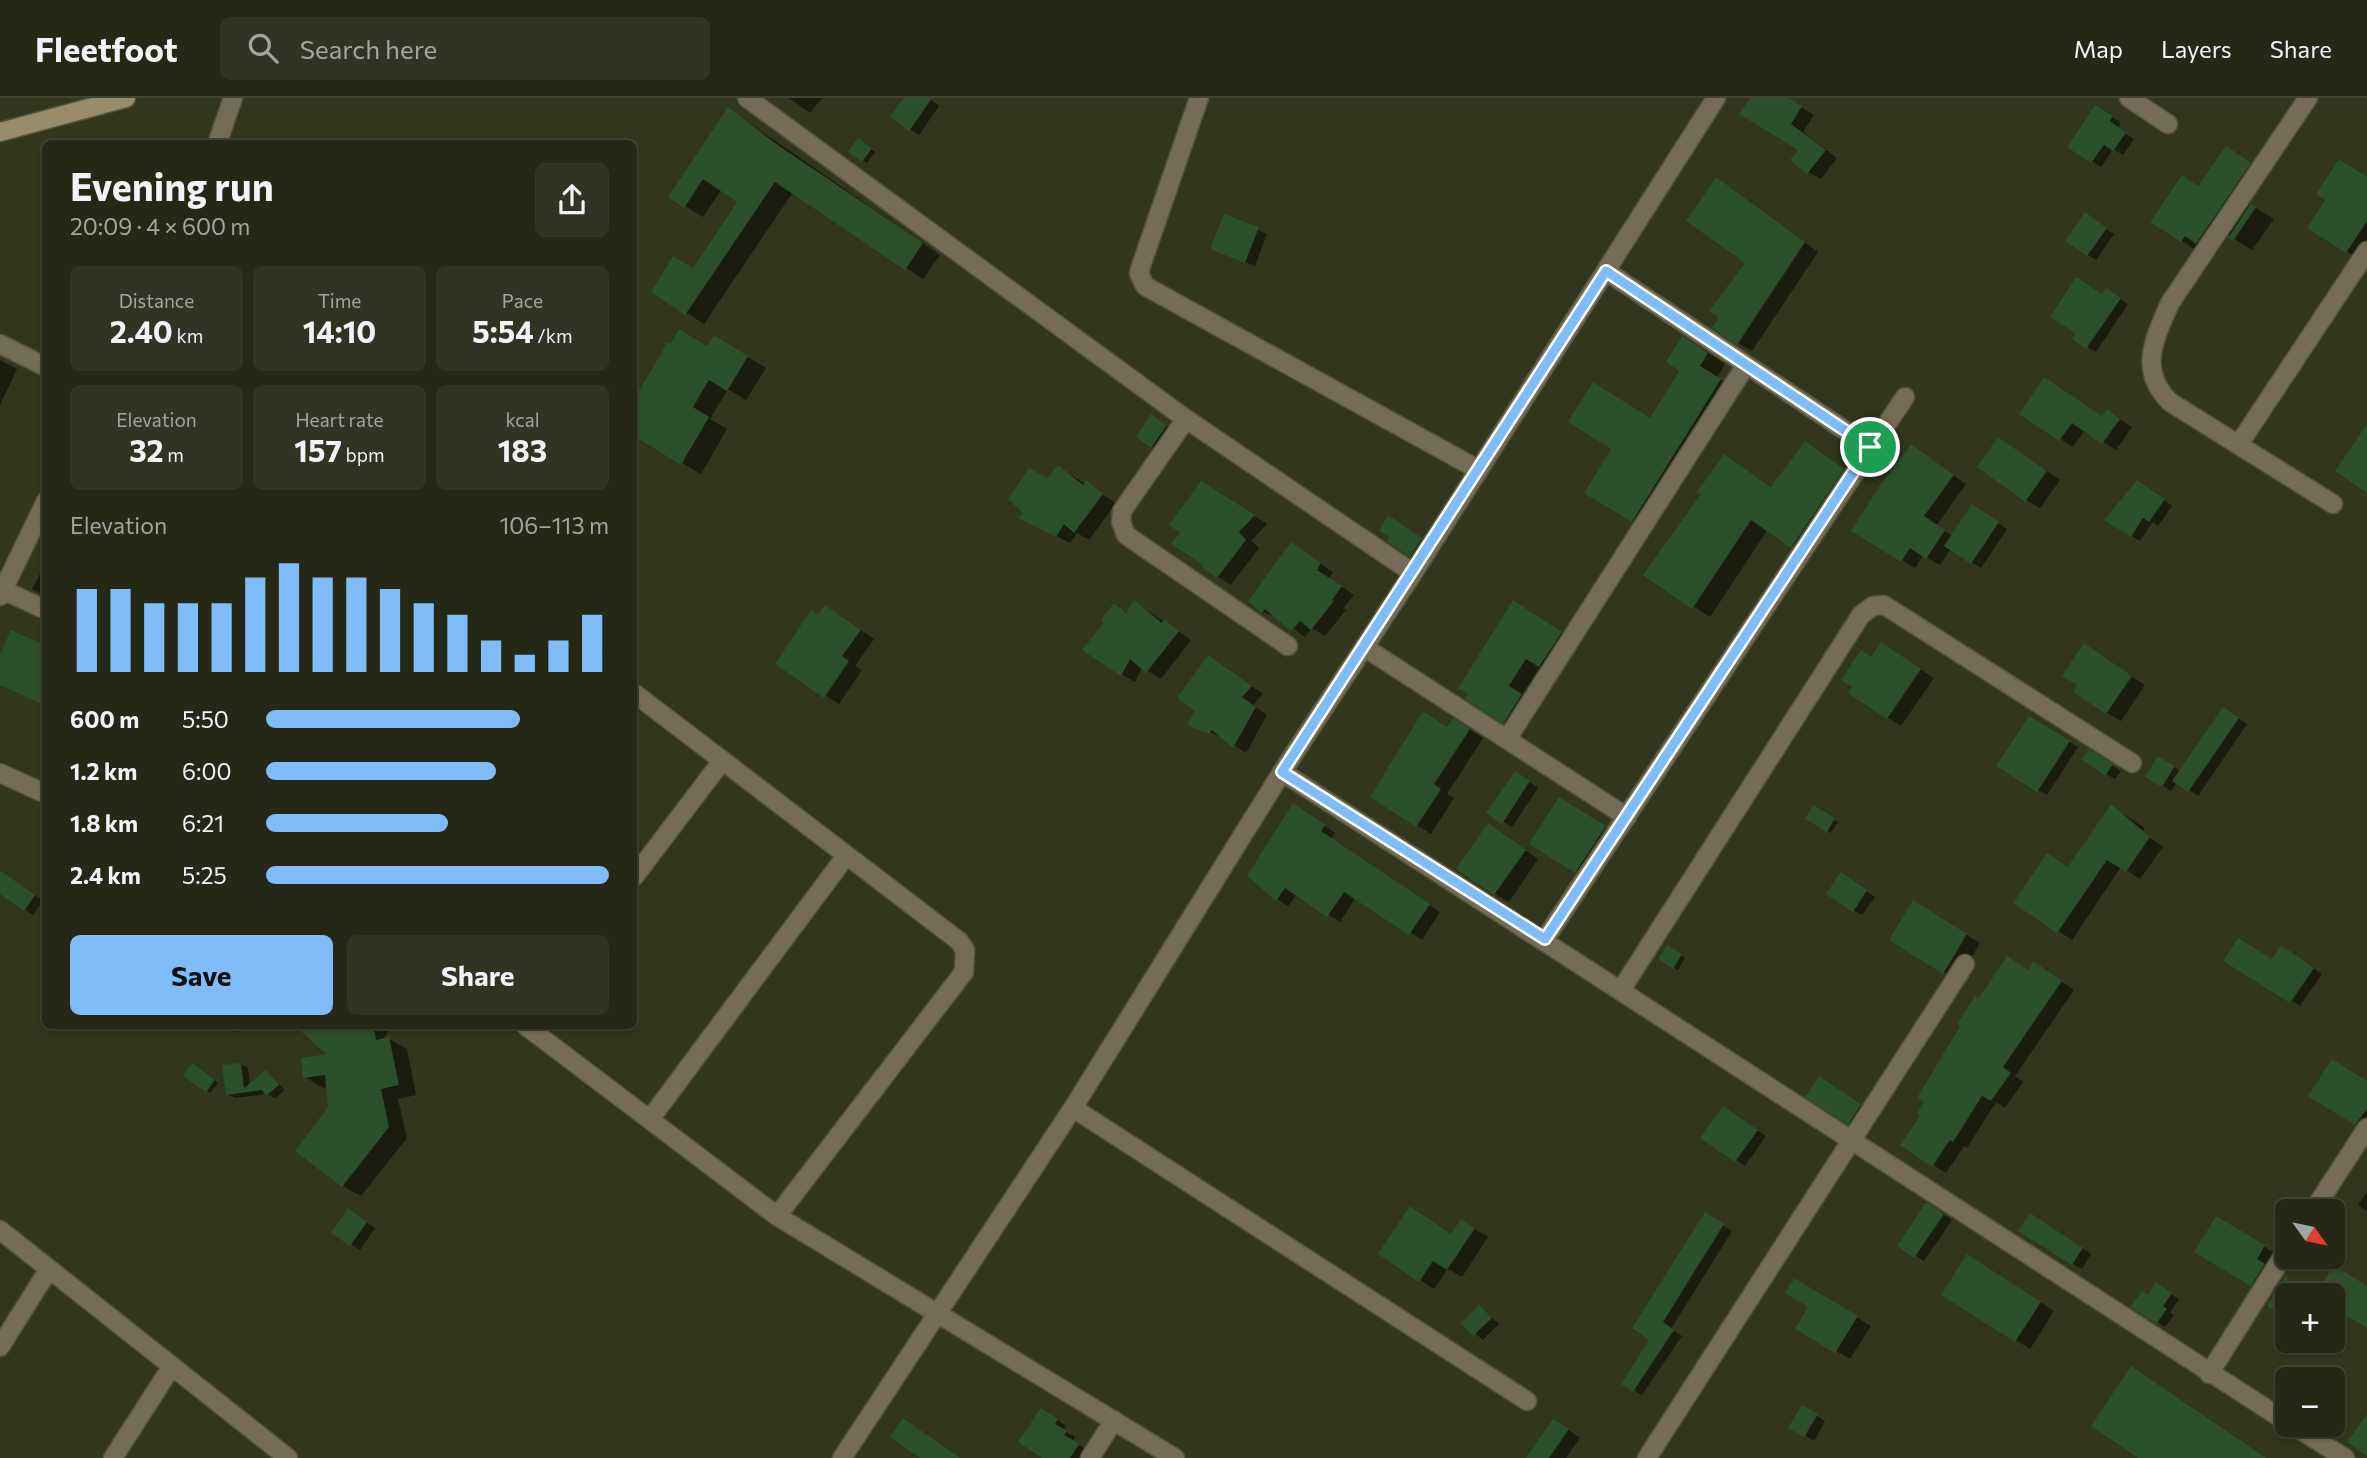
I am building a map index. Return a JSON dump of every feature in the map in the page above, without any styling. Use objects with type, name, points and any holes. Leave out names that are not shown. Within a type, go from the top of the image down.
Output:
[{"type":"main road","points":[[0,132],[126,98]]},
{"type":"street","points":[[218,140],[233,98]]},
{"type":"street","points":[[747,98],[1186,419],[1413,573]]},
{"type":"street","points":[[1199,98],[1141,266],[1139,273],[1145,286],[1479,470]]},
{"type":"street","points":[[842,1458],[1073,1108],[1282,772],[1413,573],[1716,98]]},
{"type":"street","points":[[2129,98],[2168,124]]},
{"type":"street","points":[[2308,98],[2170,303],[2153,351],[2151,378],[2170,402],[2333,504]]},
{"type":"street","points":[[2239,444],[2367,251]]},
{"type":"street","points":[[1606,271],[1870,447]]},
{"type":"street","points":[[0,344],[42,365]]},
{"type":"street","points":[[1507,739],[1746,365]]},
{"type":"street","points":[[1545,939],[1905,397]]},
{"type":"street","points":[[1186,419],[1122,511],[1121,522],[1126,535],[1288,646]]},
{"type":"street","points":[[42,509],[1,593],[42,608]]},
{"type":"street","points":[[1621,990],[1861,615],[1873,606],[1884,605],[2132,762]]},
{"type":"street","points":[[1364,647],[1627,817]]},
{"type":"street","points":[[637,696],[959,941],[967,960],[964,972],[777,1216]]},
{"type":"street","points":[[637,873],[722,761]]},
{"type":"street","points":[[1282,772],[1545,939],[2209,1374],[2275,1414]]},
{"type":"street","points":[[0,773],[42,792]]},
{"type":"street","points":[[650,1119],[846,856]]},
{"type":"street","points":[[1647,1458],[1965,964]]},
{"type":"street","points":[[530,1029],[777,1216],[1175,1458]]},
{"type":"street","points":[[1073,1108],[1527,1401]]},
{"type":"street","points":[[2321,1199],[2367,1128]]},
{"type":"street","points":[[0,1230],[288,1458]]},
{"type":"street","points":[[0,1347],[49,1269]]},
{"type":"street","points":[[2209,1374],[2276,1269]]},
{"type":"street","points":[[113,1458],[172,1366]]},
{"type":"street","points":[[1090,1458],[1114,1420]]},
{"type":"street","points":[[2311,1437],[2345,1458]]},
{"type":"building","points":[[903,98],[932,98],[909,131],[890,117]]},
{"type":"building","points":[[1750,98],[1789,98],[1802,106],[1791,124],[1826,150],[1807,174],[1790,160],[1798,150],[1739,114]]},
{"type":"building","points":[[2095,105],[2113,116],[2110,121],[2126,133],[2113,151],[2104,145],[2091,163],[2067,147]]},
{"type":"building","points":[[728,107],[779,146],[923,243],[905,270],[775,182],[685,315],[651,292],[673,256],[693,268],[737,202],[703,179],[684,208],[668,197]]},
{"type":"building","points":[[858,138],[872,148],[862,162],[848,152]]},
{"type":"building","points":[[2226,146],[2251,163],[2196,244],[2185,236],[2181,242],[2150,222],[2182,175],[2198,186]]},
{"type":"building","points":[[2339,159],[2367,177],[2367,221],[2346,253],[2307,228],[2325,200],[2316,194]]},
{"type":"building","points":[[1716,177],[1805,242],[1737,345],[1712,328],[1719,318],[1709,311],[1745,263],[1686,221]]},
{"type":"building","points":[[2251,203],[2256,207],[2233,241],[2228,238]]},
{"type":"building","points":[[2085,212],[2107,228],[2087,256],[2065,241]]},
{"type":"building","points":[[1224,214],[1259,227],[1245,263],[1210,249]]},
{"type":"building","points":[[2076,277],[2102,294],[2106,288],[2121,298],[2086,349],[2072,339],[2075,333],[2050,317]]},
{"type":"building","points":[[679,329],[707,346],[714,335],[748,356],[727,391],[709,380],[693,407],[709,417],[681,465],[637,438],[637,394],[668,342],[671,344]]},
{"type":"building","points":[[1682,336],[1708,353],[1700,366],[1721,379],[1632,522],[1584,493],[1611,449],[1568,422],[1593,382],[1650,418],[1679,371],[1666,362]]},
{"type":"building","points":[[2044,377],[2102,416],[2107,409],[2120,419],[2102,444],[2072,423],[2059,441],[2019,414]]},
{"type":"building","points":[[1151,414],[1167,425],[1151,448],[1136,437]]},
{"type":"building","points":[[2367,424],[2367,493],[2335,471]]},
{"type":"building","points":[[1998,437],[2047,471],[2025,502],[1977,467]]},
{"type":"building","points":[[1805,441],[1844,469],[1791,548],[1751,520],[1692,609],[1643,575],[1701,494],[1697,492],[1724,454],[1771,487]]},
{"type":"building","points":[[1911,444],[1954,475],[1924,516],[1945,530],[1926,559],[1910,548],[1901,562],[1851,531],[1878,488]]},
{"type":"building","points":[[1058,465],[1083,485],[1086,480],[1103,494],[1074,533],[1064,524],[1056,537],[1018,518],[1023,513],[1008,499],[1029,468],[1047,478]]},
{"type":"building","points":[[2137,480],[2165,499],[2149,522],[2143,518],[2131,537],[2104,520]]},
{"type":"building","points":[[1201,481],[1255,515],[1239,532],[1246,540],[1217,578],[1201,567],[1203,565],[1171,544],[1180,533],[1169,525]]},
{"type":"building","points":[[1972,504],[1999,522],[1971,564],[1944,546]]},
{"type":"building","points":[[1388,515],[1422,538],[1410,557],[1386,541],[1389,537],[1379,531]]},
{"type":"building","points":[[1291,542],[1321,563],[1317,570],[1342,586],[1311,630],[1300,621],[1291,631],[1265,609],[1261,613],[1248,601]]},
{"type":"building","points":[[1134,600],[1162,623],[1164,619],[1179,631],[1146,673],[1130,659],[1121,676],[1082,650],[1104,622],[1101,620],[1114,603],[1126,613]]},
{"type":"building","points":[[1513,600],[1562,632],[1539,667],[1526,659],[1509,686],[1522,694],[1503,724],[1465,699],[1468,694],[1458,688]]},
{"type":"building","points":[[825,605],[861,630],[842,656],[849,661],[824,698],[775,664],[811,610],[818,615]]},
{"type":"building","points":[[11,630],[42,644],[42,704],[0,685],[0,654]]},
{"type":"building","points":[[1881,642],[1921,669],[1887,719],[1848,693],[1852,687],[1841,680],[1861,650],[1871,657]]},
{"type":"building","points":[[2084,643],[2132,676],[2106,714],[2073,692],[2077,685],[2062,676]]},
{"type":"building","points":[[1208,655],[1252,686],[1242,697],[1256,707],[1233,748],[1212,730],[1209,734],[1187,725],[1195,711],[1177,698]]},
{"type":"building","points":[[2223,707],[2239,718],[2188,792],[2172,781]]},
{"type":"building","points":[[1423,711],[1447,727],[1453,718],[1470,729],[1434,784],[1441,789],[1416,827],[1370,797]]},
{"type":"building","points":[[2029,716],[2070,741],[2037,792],[1996,766]]},
{"type":"building","points":[[2089,749],[2113,764],[2105,776],[2081,759]]},
{"type":"building","points":[[2158,756],[2175,766],[2162,787],[2145,777]]},
{"type":"building","points":[[1515,771],[1530,781],[1502,824],[1486,813]]},
{"type":"building","points":[[1559,797],[1606,826],[1575,873],[1529,844]]},
{"type":"building","points":[[1293,803],[1325,825],[1321,831],[1430,904],[1409,935],[1344,892],[1327,917],[1285,888],[1276,901],[1247,876]]},
{"type":"building","points":[[2111,804],[2150,837],[2126,872],[2107,860],[2057,933],[2013,903],[2047,853],[2068,867]]},
{"type":"building","points":[[1813,805],[1835,818],[1827,832],[1805,819]]},
{"type":"building","points":[[1488,823],[1526,850],[1494,895],[1456,869]]},
{"type":"building","points":[[0,870],[35,895],[24,911],[0,894]]},
{"type":"building","points":[[1841,872],[1867,890],[1853,912],[1826,894]]},
{"type":"building","points":[[1913,900],[1967,934],[1943,974],[1889,940]]},
{"type":"building","points":[[2238,938],[2272,959],[2281,945],[2314,968],[2290,1003],[2223,961]]},
{"type":"building","points":[[1667,945],[1682,954],[1673,969],[1658,959]]},
{"type":"building","points":[[2007,956],[2028,970],[2033,961],[2062,981],[2003,1067],[2011,1073],[1991,1101],[1982,1096],[1953,1142],[1950,1140],[1932,1167],[1900,1145],[1920,1116],[1917,1114],[1924,1102],[1917,1098],[1960,1026],[1957,1024],[1975,996],[1979,998]]},
{"type":"building","points":[[298,1029],[374,1029],[376,1040],[389,1037],[399,1085],[381,1089],[389,1127],[342,1187],[295,1151],[328,1107],[325,1075],[303,1078],[301,1058],[326,1054]]},
{"type":"building","points":[[2332,1059],[2367,1081],[2367,1109],[2355,1125],[2308,1096]]},
{"type":"building","points":[[192,1063],[215,1080],[206,1092],[183,1076]]},
{"type":"building","points":[[241,1063],[244,1088],[266,1070],[279,1085],[266,1096],[262,1090],[226,1095],[222,1065]]},
{"type":"building","points":[[1819,1076],[1861,1104],[1848,1125],[1805,1097]]},
{"type":"building","points":[[1723,1106],[1758,1130],[1735,1162],[1700,1138]]},
{"type":"building","points":[[1926,1202],[1944,1214],[1914,1258],[1897,1246]]},
{"type":"building","points":[[1410,1206],[1451,1234],[1461,1219],[1475,1228],[1447,1270],[1433,1261],[1419,1282],[1378,1254]]},
{"type":"building","points":[[348,1208],[367,1222],[350,1246],[331,1233]]},
{"type":"building","points":[[1705,1212],[1724,1224],[1663,1322],[1674,1330],[1633,1392],[1621,1384],[1649,1340],[1632,1328]]},
{"type":"building","points":[[2030,1213],[2083,1248],[2072,1265],[2018,1231]]},
{"type":"building","points":[[2216,1216],[2265,1245],[2257,1259],[2265,1264],[2251,1286],[2194,1252]]},
{"type":"building","points":[[1967,1254],[2041,1302],[2015,1342],[1941,1295]]},
{"type":"building","points":[[2331,1269],[2340,1269],[2367,1286],[2367,1328],[2345,1314],[2345,1283],[2323,1283]]},
{"type":"building","points":[[1794,1278],[1858,1316],[1835,1353],[1795,1329],[1808,1307],[1785,1293]]},
{"type":"building","points":[[2156,1282],[2172,1293],[2163,1306],[2167,1309],[2156,1324],[2130,1307],[2142,1291],[2148,1295]]},
{"type":"building","points":[[2275,1294],[2275,1311],[2267,1306]]},
{"type":"building","points":[[1479,1305],[1492,1318],[1473,1336],[1461,1323]]},
{"type":"building","points":[[2131,1366],[2266,1458],[2138,1458],[2091,1426]]},
{"type":"building","points":[[1802,1405],[1818,1414],[1804,1437],[1788,1428]]},
{"type":"building","points":[[1041,1408],[1058,1419],[1055,1424],[1067,1431],[1064,1435],[1079,1444],[1070,1458],[1042,1458],[1018,1442]]},
{"type":"building","points":[[2367,1414],[2367,1456],[2347,1442]]},
{"type":"building","points":[[903,1418],[960,1458],[920,1458],[890,1437]]},
{"type":"building","points":[[1553,1419],[1569,1429],[1549,1458],[1526,1458]]},
{"type":"route","points":[[1606,271],[1870,447],[1545,939],[1282,772],[1606,271]]}]
